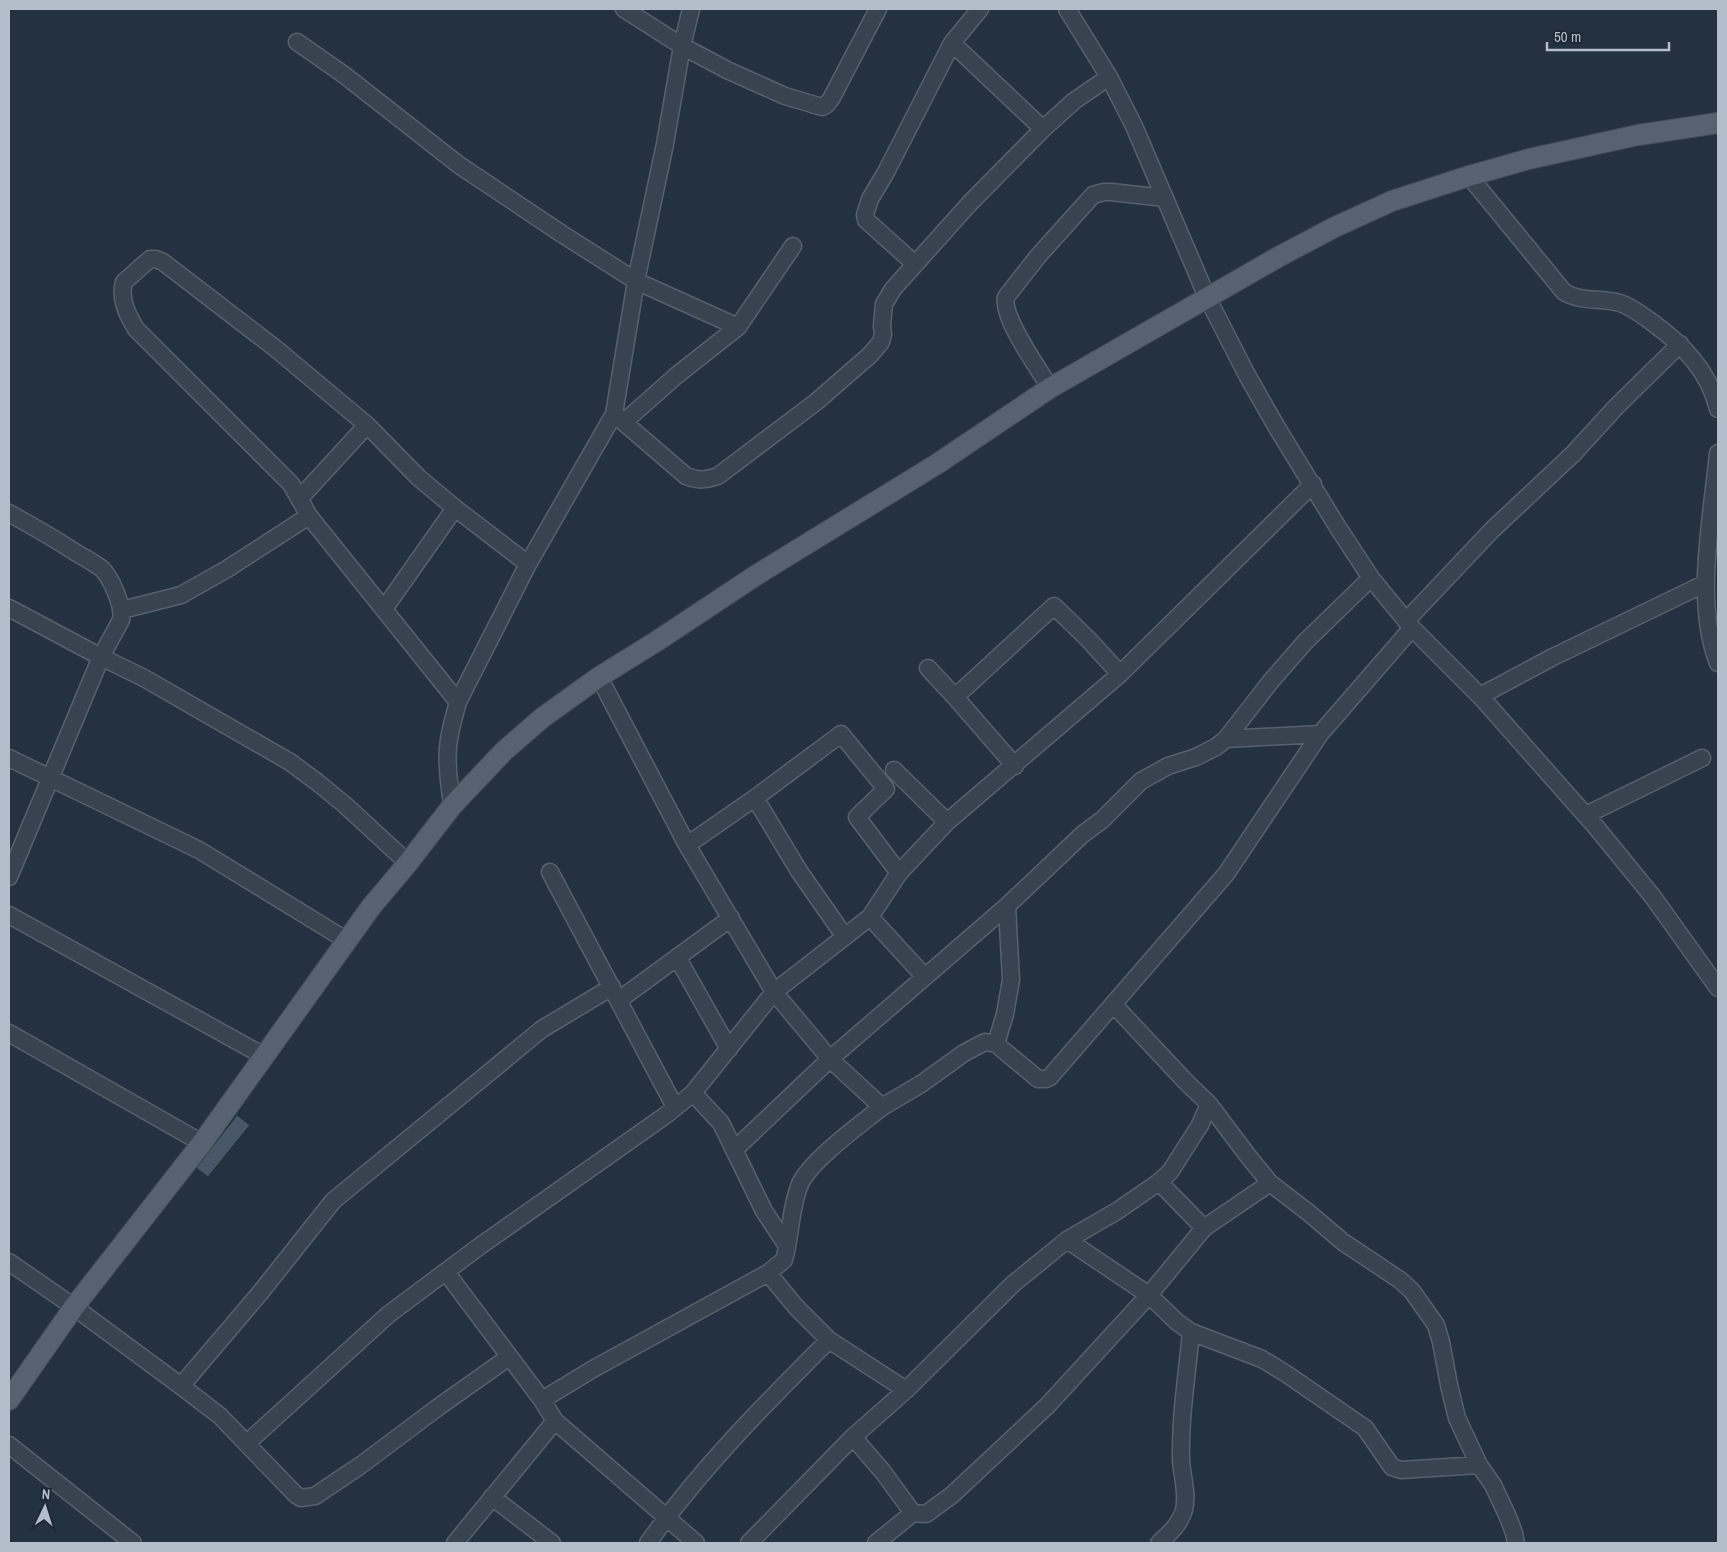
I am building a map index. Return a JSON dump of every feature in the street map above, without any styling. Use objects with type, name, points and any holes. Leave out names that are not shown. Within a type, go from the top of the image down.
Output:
[{"type":"main road","points":[[9,1400],[74,1307],[202,1143],[371,907],[452,806],[504,751],[542,718],[599,677],[806,544],[937,464],[1050,388],[1207,297],[1335,227],[1392,201],[1469,176],[1638,135],[1718,123]]},
{"type":"street","points":[[624,9],[682,46],[727,70],[786,96],[822,107],[826,106],[831,100],[878,9]]},
{"type":"street","points":[[619,418],[636,281],[691,9]]},
{"type":"street","points":[[915,264],[866,220],[865,215],[870,199],[885,174],[952,43],[980,9]]},
{"type":"street","points":[[1067,9],[1109,76],[1134,126],[1207,297],[1247,375],[1337,526],[1372,578],[1409,625],[1480,696],[1586,815],[1653,897],[1718,988]]},
{"type":"street","points":[[297,42],[342,74],[459,164],[562,234],[636,281],[738,326]]},
{"type":"street","points":[[952,43],[1043,128]]},
{"type":"street","points":[[619,418],[686,476],[696,480],[707,480],[718,476],[816,402],[870,355],[880,342],[883,334],[884,304],[888,296],[915,264],[969,204],[1043,128],[1074,101],[1109,76]]},
{"type":"street","points":[[1469,176],[1564,292],[1573,298],[1619,302],[1634,309],[1680,344],[1696,362],[1712,389],[1718,409]]},
{"type":"street","points":[[1050,388],[1006,311],[1004,303],[1006,297],[1039,255],[1093,195],[1111,192],[1165,198]]},
{"type":"street","points":[[452,806],[447,765],[449,735],[458,702],[528,564],[619,418],[738,326],[793,246]]},
{"type":"street","points":[[458,702],[309,516],[291,484],[136,329],[128,317],[123,300],[124,282],[150,259],[163,262],[275,348],[367,425],[419,478],[528,564]]},
{"type":"street","points":[[542,1400],[592,1369],[768,1273],[784,1260],[800,1185],[809,1170],[882,1107],[921,1084],[964,1053],[982,1043],[989,1042],[996,1044],[1038,1079],[1050,1077],[1226,874],[1320,734],[1409,625],[1492,530],[1573,454],[1616,407],[1680,344]]},
{"type":"street","points":[[300,498],[367,425]]},
{"type":"street","points":[[1718,453],[1706,583],[1708,626],[1718,663]]},
{"type":"street","points":[[247,1443],[389,1314],[693,1093],[774,992],[870,917],[899,873],[948,822],[1120,674],[1312,484]]},
{"type":"street","points":[[384,609],[455,508]]},
{"type":"street","points":[[9,513],[100,568],[108,576],[122,610],[121,620],[101,657],[9,877]]},
{"type":"street","points":[[122,610],[181,595],[235,564],[309,516]]},
{"type":"street","points":[[734,1150],[830,1059],[1007,906],[1083,834],[1102,820],[1141,781],[1168,766],[1196,757],[1216,747],[1226,739],[1305,642],[1372,578]]},
{"type":"street","points":[[1480,696],[1553,657],[1706,583]]},
{"type":"street","points":[[955,697],[1054,606],[1120,674]]},
{"type":"street","points":[[9,608],[144,678],[290,762],[345,805],[408,863]]},
{"type":"street","points":[[928,668],[1015,766]]},
{"type":"street","points":[[599,677],[687,845],[774,992],[830,1059],[882,1107]]},
{"type":"street","points":[[687,845],[755,798],[841,734],[886,789],[857,817],[899,873]]},
{"type":"street","points":[[1226,739],[1320,734]]},
{"type":"street","points":[[9,758],[199,850],[346,940]]},
{"type":"street","points":[[1586,815],[1702,758]]},
{"type":"street","points":[[894,770],[948,822]]},
{"type":"street","points":[[755,798],[799,871],[845,936]]},
{"type":"street","points":[[550,872],[675,1107]]},
{"type":"street","points":[[996,1044],[1005,1014],[1011,980],[1007,906]]},
{"type":"street","points":[[9,915],[264,1056]]},
{"type":"street","points":[[870,917],[925,977]]},
{"type":"street","points":[[181,1386],[260,1293],[333,1201],[542,1029],[615,993],[677,957],[731,918]]},
{"type":"street","points":[[677,957],[729,1049]]},
{"type":"street","points":[[1114,1005],[1209,1104],[1270,1183],[1343,1242],[1400,1280],[1412,1291],[1436,1325],[1457,1418],[1479,1465],[1493,1485],[1508,1517],[1516,1543]]},
{"type":"street","points":[[9,1033],[202,1143]]},
{"type":"street","points":[[693,1093],[721,1123],[764,1211],[787,1246]]},
{"type":"street","points":[[749,1543],[853,1437],[906,1390],[1013,1284],[1067,1240],[1117,1211],[1159,1182],[1170,1172],[1200,1125],[1209,1104]]},
{"type":"street","points":[[1159,1182],[1204,1228]]},
{"type":"street","points":[[876,1543],[912,1513],[926,1514],[952,1495],[1047,1406],[1149,1295],[1204,1228],[1270,1183]]},
{"type":"street","points":[[1067,1240],[1149,1295],[1177,1322],[1191,1332],[1262,1360],[1285,1373],[1365,1428],[1392,1468],[1401,1470],[1479,1465]]},
{"type":"street","points":[[9,1262],[74,1307],[220,1416],[301,1498],[315,1496],[509,1356]]},
{"type":"street","points":[[446,1272],[542,1400],[554,1421],[696,1543]]},
{"type":"street","points":[[768,1273],[796,1307],[829,1340],[906,1390]]},
{"type":"street","points":[[1159,1543],[1175,1528],[1184,1510],[1185,1496],[1182,1460],[1184,1395],[1191,1332]]},
{"type":"street","points":[[648,1543],[666,1518],[722,1452],[773,1396],[829,1340]]},
{"type":"street","points":[[456,1543],[554,1421]]},
{"type":"street","points":[[853,1437],[883,1472],[912,1513]]},
{"type":"street","points":[[9,1444],[133,1543]]},
{"type":"street","points":[[492,1497],[552,1543]]},
{"type":"building","points":[[237,1115],[250,1125],[208,1177],[196,1168]]}]
